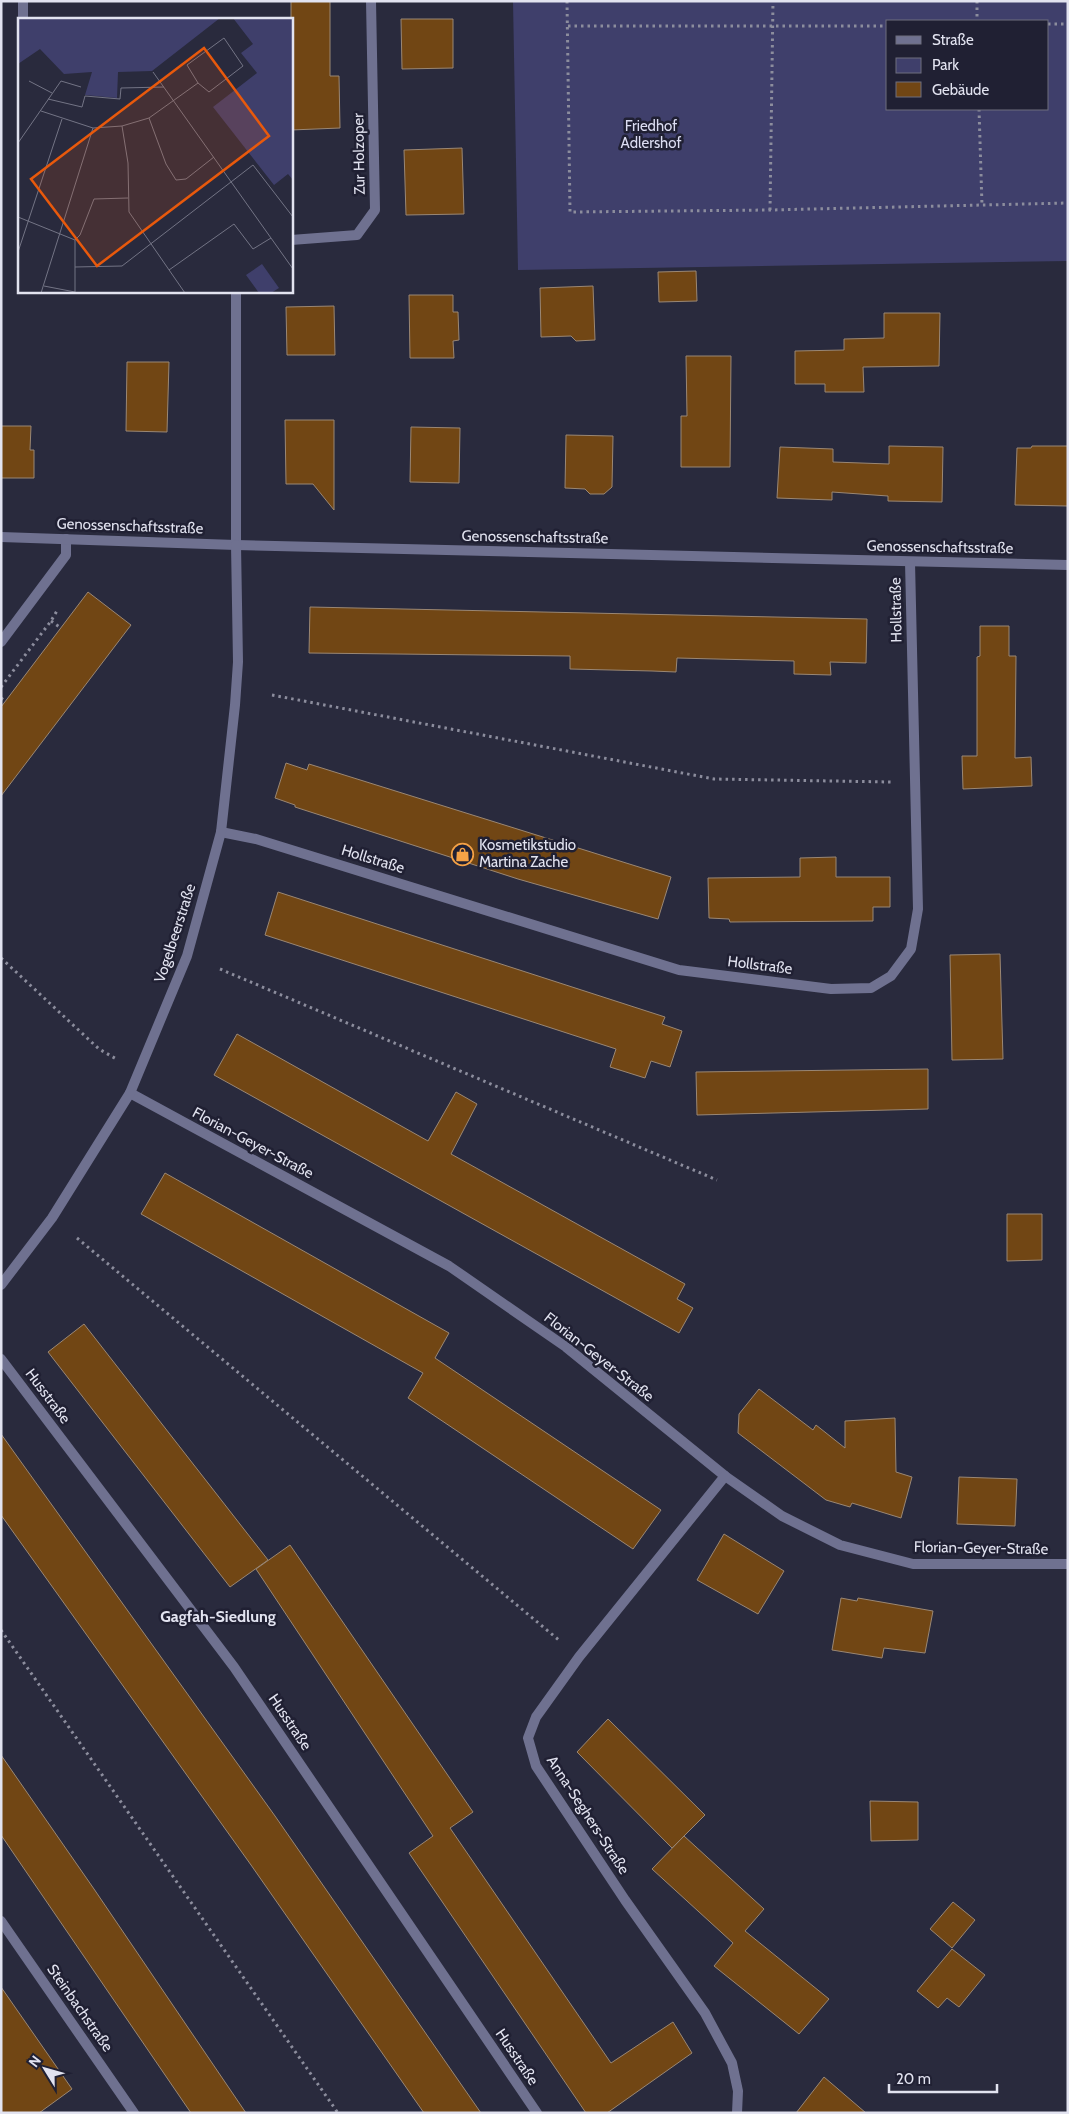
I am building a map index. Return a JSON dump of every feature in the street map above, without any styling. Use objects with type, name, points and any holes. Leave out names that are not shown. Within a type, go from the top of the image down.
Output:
[{"type":"street","points":[[23,1],[23,18]]},
{"type":"street","name":"Zur Holzoper","points":[[292,240],[357,235],[375,210],[371,1]]},
{"type":"street","points":[[236,292],[236,545]]},
{"type":"street","name":"Genossenschaftsstraße","points":[[1,537],[236,545],[1068,565]]},
{"type":"street","points":[[1,642],[66,555],[66,539]]},
{"type":"street","name":"Vogelbeerstraße","points":[[1,1285],[52,1218],[130,1093],[140,1073],[186,956],[221,832],[238,662],[236,545]]},
{"type":"street","name":"Hollstraße","points":[[221,832],[256,839],[679,970],[831,989],[871,988],[891,976],[911,949],[918,909],[910,562]]},
{"type":"street","name":"Florian-Geyer-Straße","points":[[130,1093],[449,1266],[566,1347],[725,1476],[782,1516],[840,1545],[913,1564],[1068,1564]]},
{"type":"street","name":"Husstraße","points":[[1,1359],[234,1667],[537,2113]]},
{"type":"street","name":"Anna-Seghers-Straße","points":[[725,1476],[579,1657],[536,1717],[528,1738],[536,1766],[625,1900],[704,2013],[732,2063],[738,2091],[736,2113]]},
{"type":"street","name":"Steinbachstraße","points":[[1,1921],[134,2113]]},
{"type":"path","points":[[567,1],[570,212],[1068,204]]},
{"type":"path","points":[[770,210],[773,1]]},
{"type":"path","points":[[977,1],[977,20]]},
{"type":"path","points":[[1049,24],[1068,24]]},
{"type":"path","points":[[568,26],[886,26]]},
{"type":"path","points":[[980,110],[982,206]]},
{"type":"path","points":[[51,621],[61,628]]},
{"type":"path","points":[[272,695],[714,779],[915,783]]},
{"type":"path","points":[[1,698],[5,701]]},
{"type":"path","points":[[1,958],[99,1049],[140,1073]]},
{"type":"path","points":[[220,969],[717,1180]]},
{"type":"path","points":[[77,1238],[579,1657]]},
{"type":"path","points":[[1,1630],[338,2113]]},
{"type":"green space","name":"Friedhof Adlershof","points":[[513,1],[1068,1],[1068,261],[518,270]]},
{"type":"building","points":[[291,1],[330,1],[330,76],[339,76],[340,128],[292,130]]},
{"type":"building","points":[[401,19],[453,19],[453,68],[402,69]]},
{"type":"building","points":[[462,148],[464,214],[406,215],[404,150]]},
{"type":"building","points":[[696,271],[697,301],[659,302],[658,272]]},
{"type":"building","points":[[593,286],[595,340],[576,341],[571,336],[541,337],[540,288]]},
{"type":"building","points":[[409,295],[453,295],[453,312],[458,312],[459,340],[453,341],[454,358],[410,358]]},
{"type":"building","points":[[334,306],[335,355],[287,355],[286,307]]},
{"type":"building","points":[[884,313],[940,313],[939,366],[863,367],[864,392],[825,392],[825,384],[795,384],[795,351],[844,350],[844,339],[884,338]]},
{"type":"building","points":[[686,356],[731,356],[730,467],[681,467],[681,416],[687,416]]},
{"type":"building","points":[[127,362],[169,362],[167,432],[126,431]]},
{"type":"building","points":[[285,420],[334,420],[334,510],[313,484],[286,484]]},
{"type":"building","points":[[1,426],[31,426],[30,450],[34,450],[34,478],[1,478]]},
{"type":"building","points":[[411,427],[460,428],[459,483],[410,482]]},
{"type":"building","points":[[566,435],[613,436],[612,487],[604,494],[590,494],[585,489],[565,488]]},
{"type":"building","points":[[889,446],[943,447],[942,502],[888,501],[888,496],[832,492],[832,500],[777,498],[780,447],[833,449],[833,462],[889,464]]},
{"type":"building","points":[[1032,446],[1068,446],[1068,506],[1015,505],[1017,448],[1031,448]]},
{"type":"building","points":[[88,592],[131,625],[1,796],[1,707]]},
{"type":"building","points":[[310,607],[867,619],[866,663],[830,662],[831,675],[794,674],[794,661],[677,658],[676,672],[570,669],[570,656],[309,653]]},
{"type":"building","points":[[980,626],[1009,626],[1009,656],[1016,656],[1015,758],[1031,757],[1032,786],[963,789],[962,756],[977,756],[977,657],[980,656]]},
{"type":"building","points":[[286,763],[307,770],[309,764],[671,877],[658,919],[518,879],[295,807],[295,805],[275,798]]},
{"type":"building","points":[[836,857],[836,877],[890,877],[890,907],[873,907],[873,921],[730,922],[729,919],[709,918],[708,878],[800,877],[800,858]]},
{"type":"building","points":[[278,892],[665,1017],[662,1024],[682,1031],[670,1067],[651,1061],[645,1078],[610,1067],[616,1049],[265,935]]},
{"type":"building","points":[[1000,954],[1003,1059],[952,1060],[950,955]]},
{"type":"building","points":[[237,1034],[428,1141],[456,1092],[477,1104],[451,1154],[685,1284],[677,1299],[693,1308],[679,1333],[214,1075]]},
{"type":"building","points":[[928,1069],[928,1109],[697,1115],[696,1072]]},
{"type":"building","points":[[165,1173],[449,1333],[435,1358],[661,1510],[633,1549],[408,1398],[423,1373],[141,1214]]},
{"type":"building","points":[[1007,1214],[1042,1214],[1042,1260],[1007,1261]]},
{"type":"building","points":[[84,1324],[268,1560],[230,1587],[48,1352]]},
{"type":"building","points":[[759,1389],[813,1430],[816,1425],[845,1448],[845,1421],[895,1418],[896,1472],[912,1477],[901,1518],[852,1503],[850,1507],[826,1500],[738,1433],[739,1414]]},
{"type":"building","points":[[1,1434],[275,1816],[481,2113],[424,2113],[251,1865],[1,1515]]},
{"type":"building","points":[[959,1477],[1017,1479],[1015,1526],[957,1524]]},
{"type":"building","points":[[724,1534],[784,1571],[758,1614],[697,1580]]},
{"type":"building","points":[[290,1545],[473,1812],[450,1828],[611,2063],[673,2022],[692,2053],[607,2113],[586,2113],[409,1853],[433,1836],[256,1569]]},
{"type":"building","points":[[841,1598],[857,1601],[858,1598],[933,1611],[925,1653],[884,1648],[882,1658],[832,1650]]},
{"type":"building","points":[[608,1719],[705,1815],[672,1848],[577,1752]]},
{"type":"building","points":[[1,1755],[246,2113],[191,2113],[1,1835]]},
{"type":"building","points":[[870,1801],[918,1802],[918,1840],[871,1841]]},
{"type":"building","points":[[684,1836],[764,1909],[745,1931],[829,1999],[799,2034],[714,1966],[733,1943],[652,1869]]},
{"type":"building","points":[[953,1902],[975,1920],[952,1948],[930,1929]]},
{"type":"building","points":[[952,1949],[985,1975],[959,2007],[947,1998],[938,2008],[917,1991]]},
{"type":"building","points":[[1,1987],[72,2089],[39,2113],[1,2113]]},
{"type":"building","points":[[824,2077],[866,2113],[796,2113]]},
{"type":"place","name":"Kosmetikstudio Martina Zache","points":[[463,854]]},
{"type":"district","name":"Gagfah-Siedlung","points":[[218,1616]]}]
